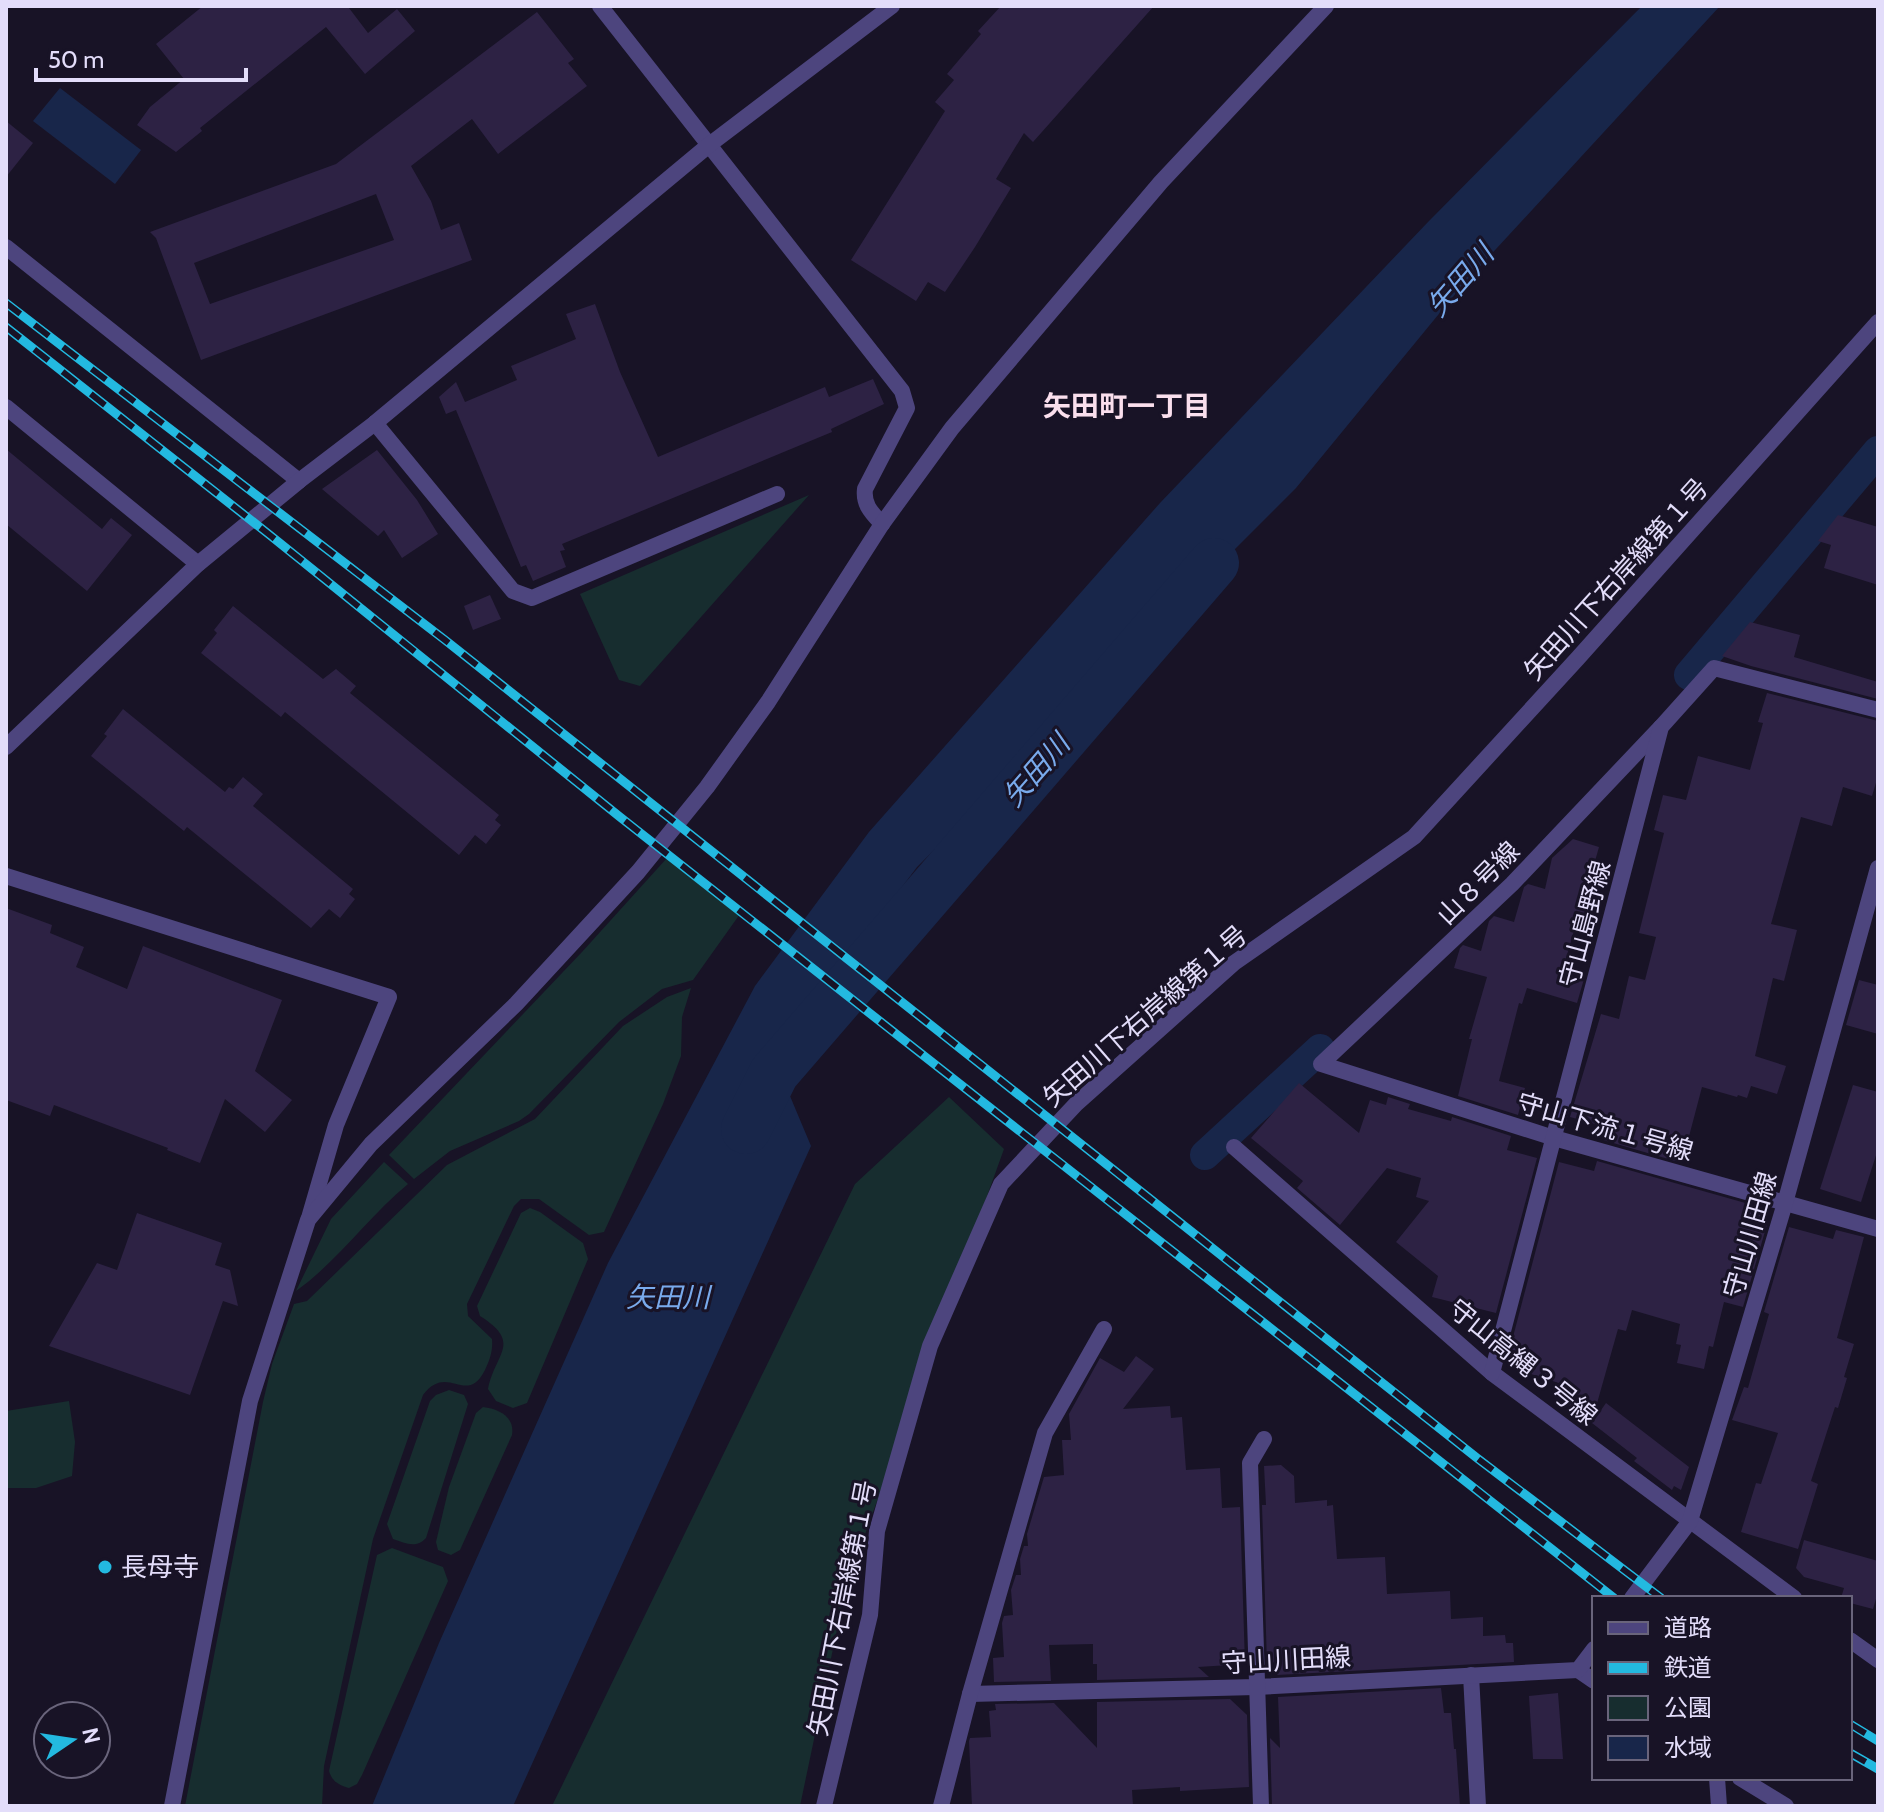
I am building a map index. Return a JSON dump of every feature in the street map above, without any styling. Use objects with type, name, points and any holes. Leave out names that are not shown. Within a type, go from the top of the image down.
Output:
[{"type":"street","points":[[600,6],[902,391],[907,408],[865,489],[867,506],[882,524]]},
{"type":"street","points":[[6,747],[198,564],[375,423],[709,145],[892,6]]},
{"type":"street","points":[[308,1220],[371,1144],[516,1004],[638,872],[707,787],[768,702],[882,524],[952,428],[1161,182],[1326,6]]},
{"type":"street","points":[[6,247],[299,481]]},
{"type":"street","name":"矢田川下右岸線第１号","points":[[824,1806],[870,1615],[877,1531],[930,1346],[1001,1184],[1076,1104],[1234,963],[1414,837],[1878,322]]},
{"type":"street","points":[[6,407],[198,564]]},
{"type":"street","points":[[375,423],[513,591],[532,598],[777,494]]},
{"type":"street","name":"守山島野線","points":[[1492,1373],[1661,727],[1714,668],[1878,710]]},
{"type":"street","name":"山８号線","points":[[1321,1064],[1512,884],[1661,727]]},
{"type":"street","name":"守山川田線","points":[[1634,1596],[1690,1521],[1785,1203],[1878,868]]},
{"type":"street","points":[[6,876],[389,997],[336,1125],[250,1401],[172,1806]]},
{"type":"street","name":"守山下流１号線","points":[[1321,1064],[1554,1138],[1878,1229]]},
{"type":"street","name":"守山高縄３号線","points":[[1234,1147],[1492,1373],[1791,1596]]},
{"type":"street","points":[[941,1806],[1045,1433],[1104,1329]]},
{"type":"street","points":[[1261,1806],[1250,1463],[1264,1439]]},
{"type":"street","points":[[1852,1641],[1878,1660]]},
{"type":"street","points":[[1592,1652],[1578,1670],[1592,1680]]},
{"type":"street","name":"守山川田線","points":[[970,1694],[1256,1687],[1578,1670]]},
{"type":"street","points":[[1471,1675],[1478,1806]]},
{"type":"street","points":[[1717,1780],[1719,1806]]},
{"type":"street","points":[[1743,1780],[1786,1806]]},
{"type":"green space","points":[[809,495],[640,686],[619,680],[580,594]]},
{"type":"green space","points":[[667,858],[740,914],[693,980],[662,989],[619,1022],[529,1114],[450,1151],[414,1179],[389,1155]]},
{"type":"green space","points":[[691,988],[682,1017],[681,1056],[663,1104],[604,1232],[589,1235],[539,1199],[521,1199],[514,1206],[467,1304],[468,1316],[492,1339],[491,1355],[485,1370],[471,1385],[441,1382],[423,1395],[373,1539],[324,1766],[322,1806],[185,1806],[263,1402],[272,1364],[294,1304],[307,1301],[447,1165],[535,1119],[623,1026],[667,997]]},
{"type":"green space","points":[[949,1097],[1004,1149],[846,1587],[800,1806],[552,1806],[855,1184]]},
{"type":"green space","points":[[384,1162],[408,1184],[326,1266],[296,1291],[331,1219]]},
{"type":"green space","points":[[530,1208],[583,1243],[588,1259],[527,1403],[513,1408],[496,1401],[488,1389],[503,1341],[493,1325],[480,1316],[477,1306],[521,1213]]},
{"type":"green space","points":[[449,1390],[464,1395],[468,1404],[426,1538],[414,1544],[393,1539],[387,1524],[430,1401]]},
{"type":"green space","points":[[69,1401],[75,1442],[72,1476],[36,1488],[6,1488],[6,1411]]},
{"type":"green space","points":[[483,1407],[505,1415],[511,1423],[512,1435],[460,1550],[451,1555],[438,1550],[436,1542],[449,1487],[476,1413]]},
{"type":"green space","points":[[392,1548],[443,1567],[448,1581],[362,1775],[357,1784],[349,1788],[336,1782],[329,1771],[377,1555]]},
{"type":"water","name":"矢田川","points":[[1642,6],[1720,6],[1461,287],[1296,488],[917,867],[774,1058],[811,1146],[513,1806],[372,1806],[439,1643],[608,1263],[755,986],[869,832],[1160,503],[1428,222]]},
{"type":"water","points":[[60,88],[141,150],[115,184],[33,121]]},
{"type":"building","points":[[203,6],[351,6],[349,8],[368,33],[397,9],[415,31],[365,74],[326,27],[200,128],[202,131],[176,152],[137,125],[150,107],[184,79],[156,44]]},
{"type":"building","points":[[1001,6],[1154,6],[1033,142],[1024,133],[996,179],[1011,188],[975,247],[945,292],[928,282],[916,301],[851,260],[945,111],[935,102],[954,80],[947,74],[981,34],[978,31]]},
{"type":"building","points":[[537,12],[574,59],[568,63],[587,86],[498,154],[472,119],[411,166],[431,201],[441,230],[459,223],[472,260],[201,360],[156,238],[150,232],[336,164]],"holes":[[[376,194],[394,240],[210,304],[194,263]]]},
{"type":"building","points":[[6,121],[33,143],[6,177]]},
{"type":"building","points":[[595,304],[620,372],[658,457],[825,387],[829,397],[873,379],[884,404],[831,429],[832,432],[562,544],[565,550],[560,551],[566,567],[533,581],[526,565],[521,567],[456,410],[446,414],[439,397],[456,382],[465,402],[517,380],[511,366],[576,339],[566,314]]},
{"type":"building","points":[[6,449],[102,529],[111,518],[132,535],[87,591],[6,524]]},
{"type":"building","points":[[377,450],[417,500],[438,534],[402,558],[384,530],[378,536],[322,489]]},
{"type":"building","points":[[1838,515],[1878,527],[1878,585],[1824,568],[1831,545],[1818,541]]},
{"type":"building","points":[[490,595],[501,619],[473,630],[464,606]]},
{"type":"building","points":[[233,606],[323,679],[336,669],[356,686],[350,693],[499,815],[495,820],[501,825],[486,844],[475,835],[459,855],[285,712],[281,717],[201,653]]},
{"type":"building","points":[[1750,622],[1800,635],[1794,657],[1878,682],[1878,699],[1722,656]]},
{"type":"building","points":[[1767,693],[1878,721],[1878,776],[1872,796],[1843,787],[1832,826],[1801,817],[1771,924],[1797,930],[1784,981],[1773,978],[1755,1056],[1786,1066],[1777,1094],[1751,1086],[1747,1098],[1702,1087],[1682,1163],[1603,1140],[1606,1127],[1570,1117],[1601,1014],[1619,1019],[1629,976],[1645,980],[1656,937],[1639,933],[1664,833],[1654,830],[1663,795],[1686,800],[1698,756],[1750,770],[1763,723],[1758,722]]},
{"type":"building","points":[[123,709],[225,792],[229,787],[233,789],[243,777],[263,794],[253,806],[353,889],[349,894],[355,899],[340,918],[329,909],[311,928],[187,827],[184,831],[91,756]]},
{"type":"building","points":[[1573,839],[1599,847],[1582,907],[1588,909],[1582,930],[1575,927],[1562,973],[1584,979],[1577,1003],[1527,988],[1522,1004],[1519,1003],[1499,1081],[1525,1088],[1518,1115],[1458,1096],[1472,1039],[1469,1039],[1487,977],[1454,968],[1460,948],[1463,945],[1481,951],[1489,921],[1494,916],[1514,922],[1524,887],[1528,884],[1545,889],[1552,858]]},
{"type":"building","points":[[6,908],[52,925],[50,933],[84,947],[76,967],[127,989],[143,946],[282,1000],[255,1071],[292,1100],[265,1132],[225,1099],[200,1163],[54,1105],[50,1116],[6,1100]]},
{"type":"building","points":[[1859,980],[1878,985],[1878,1034],[1846,1025]]},
{"type":"building","points":[[1299,1083],[1359,1133],[1370,1100],[1386,1105],[1388,1097],[1410,1104],[1408,1109],[1451,1121],[1452,1117],[1511,1136],[1507,1150],[1537,1158],[1496,1313],[1432,1297],[1438,1276],[1396,1242],[1429,1201],[1416,1197],[1421,1178],[1387,1168],[1340,1225],[1297,1188],[1303,1181],[1251,1138]]},
{"type":"building","points":[[1853,1085],[1878,1092],[1878,1149],[1861,1202],[1820,1189]]},
{"type":"building","points":[[1597,1161],[1763,1208],[1760,1219],[1768,1221],[1743,1307],[1724,1302],[1704,1369],[1677,1363],[1681,1345],[1676,1344],[1680,1324],[1632,1310],[1626,1331],[1618,1329],[1594,1414],[1568,1405],[1574,1388],[1528,1373],[1531,1364],[1508,1356],[1559,1162],[1594,1171]]},
{"type":"building","points":[[137,1213],[222,1243],[215,1265],[230,1270],[238,1306],[223,1301],[190,1395],[49,1346],[97,1263],[117,1270]]},
{"type":"building","points":[[1789,1227],[1833,1239],[1836,1230],[1864,1237],[1837,1338],[1854,1344],[1844,1377],[1847,1378],[1811,1481],[1818,1484],[1798,1549],[1741,1532],[1756,1483],[1761,1484],[1778,1433],[1732,1420],[1744,1387],[1748,1388],[1769,1314],[1764,1312]]},
{"type":"building","points":[[1136,1356],[1154,1369],[1123,1409],[1170,1406],[1171,1418],[1182,1417],[1186,1470],[1220,1468],[1222,1508],[1240,1507],[1245,1664],[1198,1667],[1209,1677],[1097,1680],[1093,1644],[1049,1645],[1051,1681],[994,1682],[993,1658],[1004,1657],[1002,1623],[1004,1616],[1013,1615],[1011,1590],[1016,1575],[1021,1575],[1020,1559],[1024,1546],[1028,1546],[1027,1534],[1044,1477],[1064,1475],[1062,1440],[1071,1440],[1069,1414],[1100,1358],[1124,1372]]},
{"type":"building","points":[[1606,1403],[1689,1467],[1681,1490],[1674,1486],[1672,1490],[1592,1423]]},
{"type":"building","points":[[1281,1465],[1294,1476],[1295,1503],[1327,1500],[1327,1506],[1333,1505],[1337,1559],[1385,1557],[1387,1594],[1450,1591],[1451,1619],[1483,1617],[1483,1636],[1505,1635],[1506,1643],[1513,1643],[1514,1662],[1277,1675],[1277,1662],[1267,1663],[1262,1505],[1266,1505],[1264,1466]]},
{"type":"building","points":[[1804,1540],[1878,1561],[1878,1592],[1873,1609],[1852,1604],[1852,1596],[1842,1596],[1844,1588],[1804,1577],[1796,1568]]},
{"type":"building","points":[[1441,1688],[1444,1713],[1451,1713],[1460,1806],[1272,1806],[1270,1738],[1280,1748],[1278,1697]]},
{"type":"building","points":[[1558,1693],[1563,1759],[1533,1759],[1529,1696]]},
{"type":"building","points":[[1230,1699],[1247,1715],[1249,1787],[1132,1790],[1133,1806],[972,1806],[969,1741],[970,1738],[991,1737],[989,1711],[996,1710],[995,1704],[1054,1703],[1097,1748],[1097,1702]]},
{"type":"waterway","points":[[1689,675],[1878,451]]},
{"type":"waterway","name":"矢田川","points":[[746,1129],[774,1073],[1214,563]]},
{"type":"waterway","points":[[1205,1155],[1320,1049]]},
{"type":"railway","points":[[6,303],[445,640],[1477,1458],[1658,1596]]},
{"type":"railway","points":[[6,327],[620,817],[1611,1596]]},
{"type":"railway","points":[[1852,1725],[1878,1741]]},
{"type":"railway","points":[[1852,1754],[1878,1769]]},
{"type":"place","name":"長母寺","points":[[105,1567]]},
{"type":"district","name":"矢田町一丁目","points":[[1127,406]]}]
